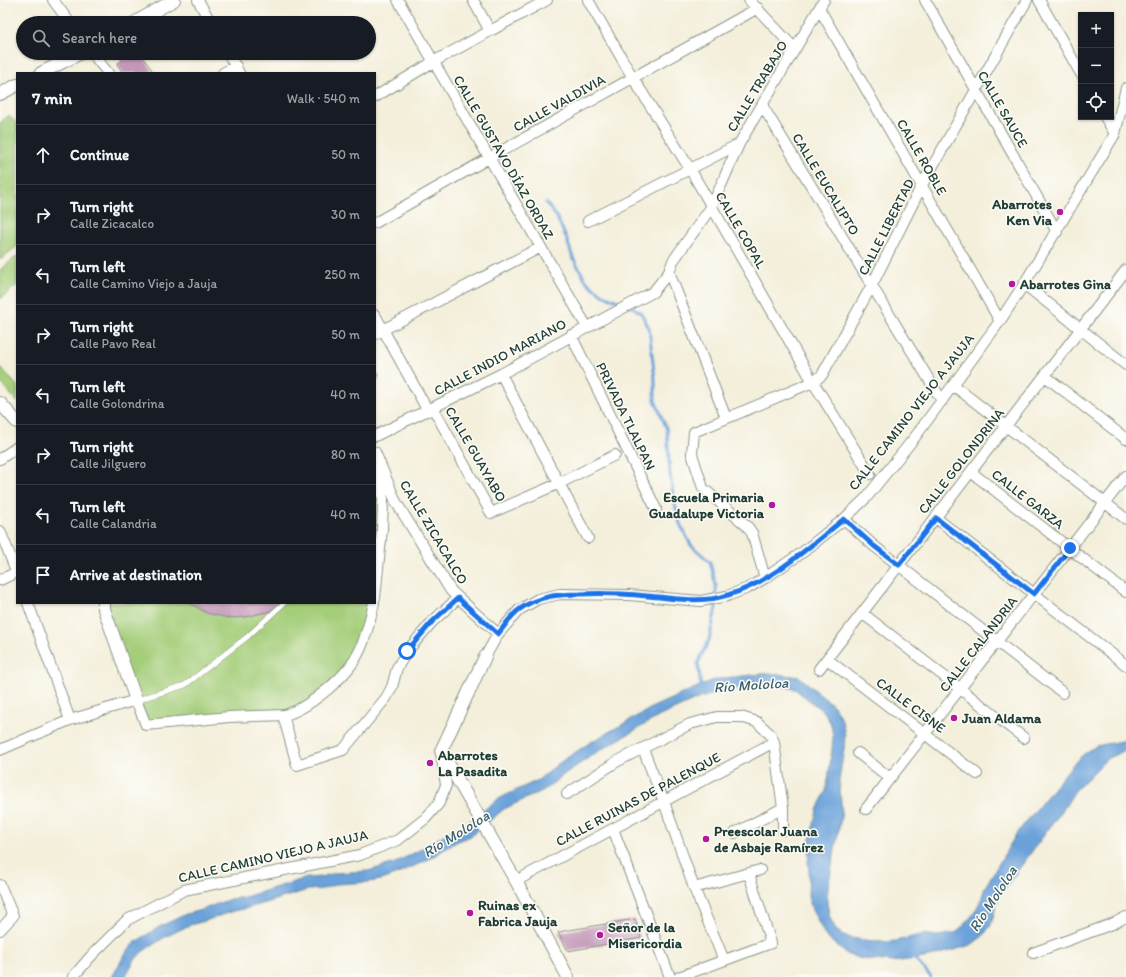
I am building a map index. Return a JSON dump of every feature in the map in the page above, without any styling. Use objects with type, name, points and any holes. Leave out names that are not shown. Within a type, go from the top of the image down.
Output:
[{"type":"street","points":[[53,0],[65,16]]},
{"type":"street","points":[[146,16],[174,0]]},
{"type":"street","points":[[198,0],[207,16]]},
{"type":"street","name":"CALLE GUSTAVO DÍAZ ORDAZ","points":[[398,0],[587,327]]},
{"type":"street","points":[[473,0],[490,31]]},
{"type":"street","points":[[376,96],[433,62],[548,0]]},
{"type":"street","name":"CALLE COPAL","points":[[588,0],[633,78],[712,206],[813,382],[870,474]]},
{"type":"street","points":[[749,0],[795,49]]},
{"type":"street","name":"CALLE SAUCE","points":[[925,0],[1057,232]]},
{"type":"street","name":"CALLE LIBERTAD","points":[[765,578],[752,533],[747,526],[703,488],[692,454],[694,432],[813,382],[822,375],[872,285],[922,185],[1027,0]]},
{"type":"street","points":[[1039,0],[1078,69]]},
{"type":"street","name":"CALLE TRABAJO","points":[[588,221],[739,144],[821,4]]},
{"type":"street","name":"CALLE ROBLE","points":[[821,4],[1000,321]]},
{"type":"street","name":"CALLE VALDIVIA","points":[[376,222],[758,8]]},
{"type":"street","points":[[43,72],[67,60]]},
{"type":"street","points":[[98,60],[107,72]]},
{"type":"street","points":[[228,72],[238,70],[232,60]]},
{"type":"street","points":[[0,94],[16,86]]},
{"type":"street","name":"CALLE CAMINO VIEJO A JAUJA","points":[[73,977],[92,955],[127,920],[184,890],[360,855],[398,840],[426,818],[439,803],[446,786],[441,752],[485,657],[498,634],[519,610],[538,599],[560,594],[629,595],[701,601],[727,596],[748,588],[765,578],[803,552],[844,519],[866,498],[884,477],[1000,321],[1057,232],[1115,134],[1126,88]]},
{"type":"street","name":"CALLE EUCALIPTO","points":[[762,105],[942,401]]},
{"type":"street","points":[[1107,120],[1115,134]]},
{"type":"street","name":"CALLE INDIO MARIANO","points":[[376,436],[501,374],[571,335],[637,302],[653,292],[669,272],[673,261],[712,206],[739,144]]},
{"type":"street","points":[[379,332],[541,247]]},
{"type":"street","name":"CALLE GOLONDRINA","points":[[819,669],[1080,329],[1123,281],[1126,270]]},
{"type":"street","points":[[669,272],[726,418]]},
{"type":"street","points":[[1024,284],[1126,365]]},
{"type":"street","name":"CALLE GUAYABO","points":[[376,319],[379,332],[430,410],[491,513],[560,483]]},
{"type":"street","name":"PRIVADA TLALPAN","points":[[571,335],[656,509]]},
{"type":"street","points":[[501,374],[588,538]]},
{"type":"street","points":[[1045,376],[1126,439]]},
{"type":"street","points":[[953,385],[1126,519]]},
{"type":"street","points":[[0,403],[16,421]]},
{"type":"street","points":[[0,458],[16,448]]},
{"type":"street","name":"CALLE ZICACALCO","points":[[376,454],[396,502],[451,591],[498,634]]},
{"type":"street","points":[[560,483],[615,456]]},
{"type":"street","points":[[376,466],[382,499],[382,529],[376,588]]},
{"type":"street","name":"CALLE GARZA","points":[[971,472],[1126,592]]},
{"type":"street","name":"CALLE CALANDRIA","points":[[866,809],[1126,476]]},
{"type":"street","points":[[936,518],[1126,665]]},
{"type":"street","points":[[844,519],[874,546],[1062,693]]},
{"type":"street","points":[[0,531],[16,570]]},
{"type":"street","points":[[0,580],[16,572]]},
{"type":"street","points":[[283,715],[297,765],[343,750],[386,698],[392,687],[397,668],[407,651],[432,622],[458,598]]},
{"type":"street","points":[[28,604],[70,720]]},
{"type":"street","points":[[104,604],[104,609],[146,725],[229,717],[283,715],[294,712],[309,704],[331,686],[348,668],[360,651],[369,628],[374,604]]},
{"type":"street","points":[[862,613],[1024,738]]},
{"type":"street","name":"CALLE CISNE","points":[[827,659],[977,774]]},
{"type":"street","points":[[0,750],[70,720],[136,700]]},
{"type":"street","points":[[567,794],[616,762],[690,724],[717,717],[741,717],[757,722],[771,736],[774,742],[783,808],[783,830]]},
{"type":"street","name":"CALLE RUINAS DE PALENQUE","points":[[516,881],[774,742]]},
{"type":"street","points":[[643,749],[664,802],[694,888],[724,960]]},
{"type":"street","points":[[441,752],[487,829],[568,977]]},
{"type":"street","points":[[858,753],[890,778]]},
{"type":"street","points":[[735,832],[783,808]]},
{"type":"street","points":[[613,829],[670,977]]},
{"type":"street","points":[[694,888],[760,870]]},
{"type":"street","points":[[678,977],[771,943],[749,874]]},
{"type":"street","points":[[0,885],[13,916],[0,930]]},
{"type":"street","points":[[1033,953],[1112,924],[1126,917]]},
{"type":"lane","points":[[136,700],[185,684],[247,637],[283,604]]},
{"type":"green space","points":[[9,115],[16,123],[16,247],[0,260],[0,123]]},
{"type":"green space","points":[[16,257],[16,286],[0,299],[0,270]]},
{"type":"green space","points":[[0,366],[16,385],[16,401],[0,381]]},
{"type":"green space","points":[[376,468],[383,499],[376,586]]},
{"type":"green space","points":[[104,604],[374,604],[348,668],[294,712],[146,725]]},
{"type":"water","name":"Río Mololoa","points":[[769,673],[800,677],[834,706],[842,720],[845,735],[839,781],[842,812],[828,888],[827,903],[830,918],[837,931],[850,938],[881,942],[896,941],[924,934],[938,936],[955,933],[974,913],[981,900],[985,887],[1017,833],[1073,764],[1096,746],[1126,740],[1126,750],[1108,758],[1074,792],[1067,804],[999,896],[991,925],[983,936],[971,945],[930,957],[893,962],[863,959],[848,955],[826,937],[812,910],[808,896],[808,862],[810,839],[817,810],[826,791],[828,780],[833,736],[831,724],[825,713],[795,689],[769,684],[727,690],[700,698],[660,716],[597,752],[544,790],[504,809],[471,836],[456,842],[429,859],[400,873],[385,879],[369,882],[337,884],[323,889],[308,890],[190,925],[165,937],[142,952],[134,961],[125,977],[112,977],[125,954],[134,943],[159,927],[186,914],[230,899],[245,897],[306,878],[321,877],[335,873],[368,871],[395,863],[450,831],[465,825],[498,799],[538,780],[559,763],[591,742],[655,706],[711,681]]},
{"type":"building","points":[[145,60],[152,70],[149,72],[122,72],[117,64],[122,61]]},
{"type":"building","points":[[376,372],[379,377],[376,378]]},
{"type":"building","points":[[191,604],[279,604],[270,611],[246,617],[229,618],[207,613]]},
{"type":"building","name":"Señor de la Misericordia","points":[[635,919],[641,938],[568,951],[558,932]]},
{"type":"waterway","points":[[546,203],[556,216],[566,237],[573,258],[587,282],[603,295],[626,304]]},
{"type":"waterway","points":[[631,306],[641,313],[649,328],[655,380],[655,400],[667,430],[670,474],[680,524],[691,545],[710,562],[716,586],[716,608],[709,640],[698,663],[701,688]]},
{"type":"waterway","points":[[912,956],[931,977]]},
{"type":"place","name":"Abarrotes Ken Via","points":[[1060,212]]},
{"type":"place","name":"Abarrotes Gina","points":[[1012,284]]},
{"type":"place","name":"Escuela Primaria Guadalupe Victoria","points":[[772,505]]},
{"type":"place","name":"Juan Aldama","points":[[954,718]]},
{"type":"place","name":"Abarrotes La Pasadita","points":[[430,763]]},
{"type":"place","name":"Preescolar Juana de Asbaje Ramírez","points":[[706,839]]},
{"type":"place","name":"Ruinas ex Fabrica Jauja","points":[[470,913]]},
{"type":"place","name":"Señor de la Misericordia","points":[[600,935]]},
{"type":"route","points":[[407,651],[432,622],[458,598],[498,634],[519,610],[538,599],[560,594],[629,595],[701,601],[727,596],[748,588],[765,578],[803,552],[844,519],[874,546],[899,565],[936,518],[1034,594],[1070,548]]}]
